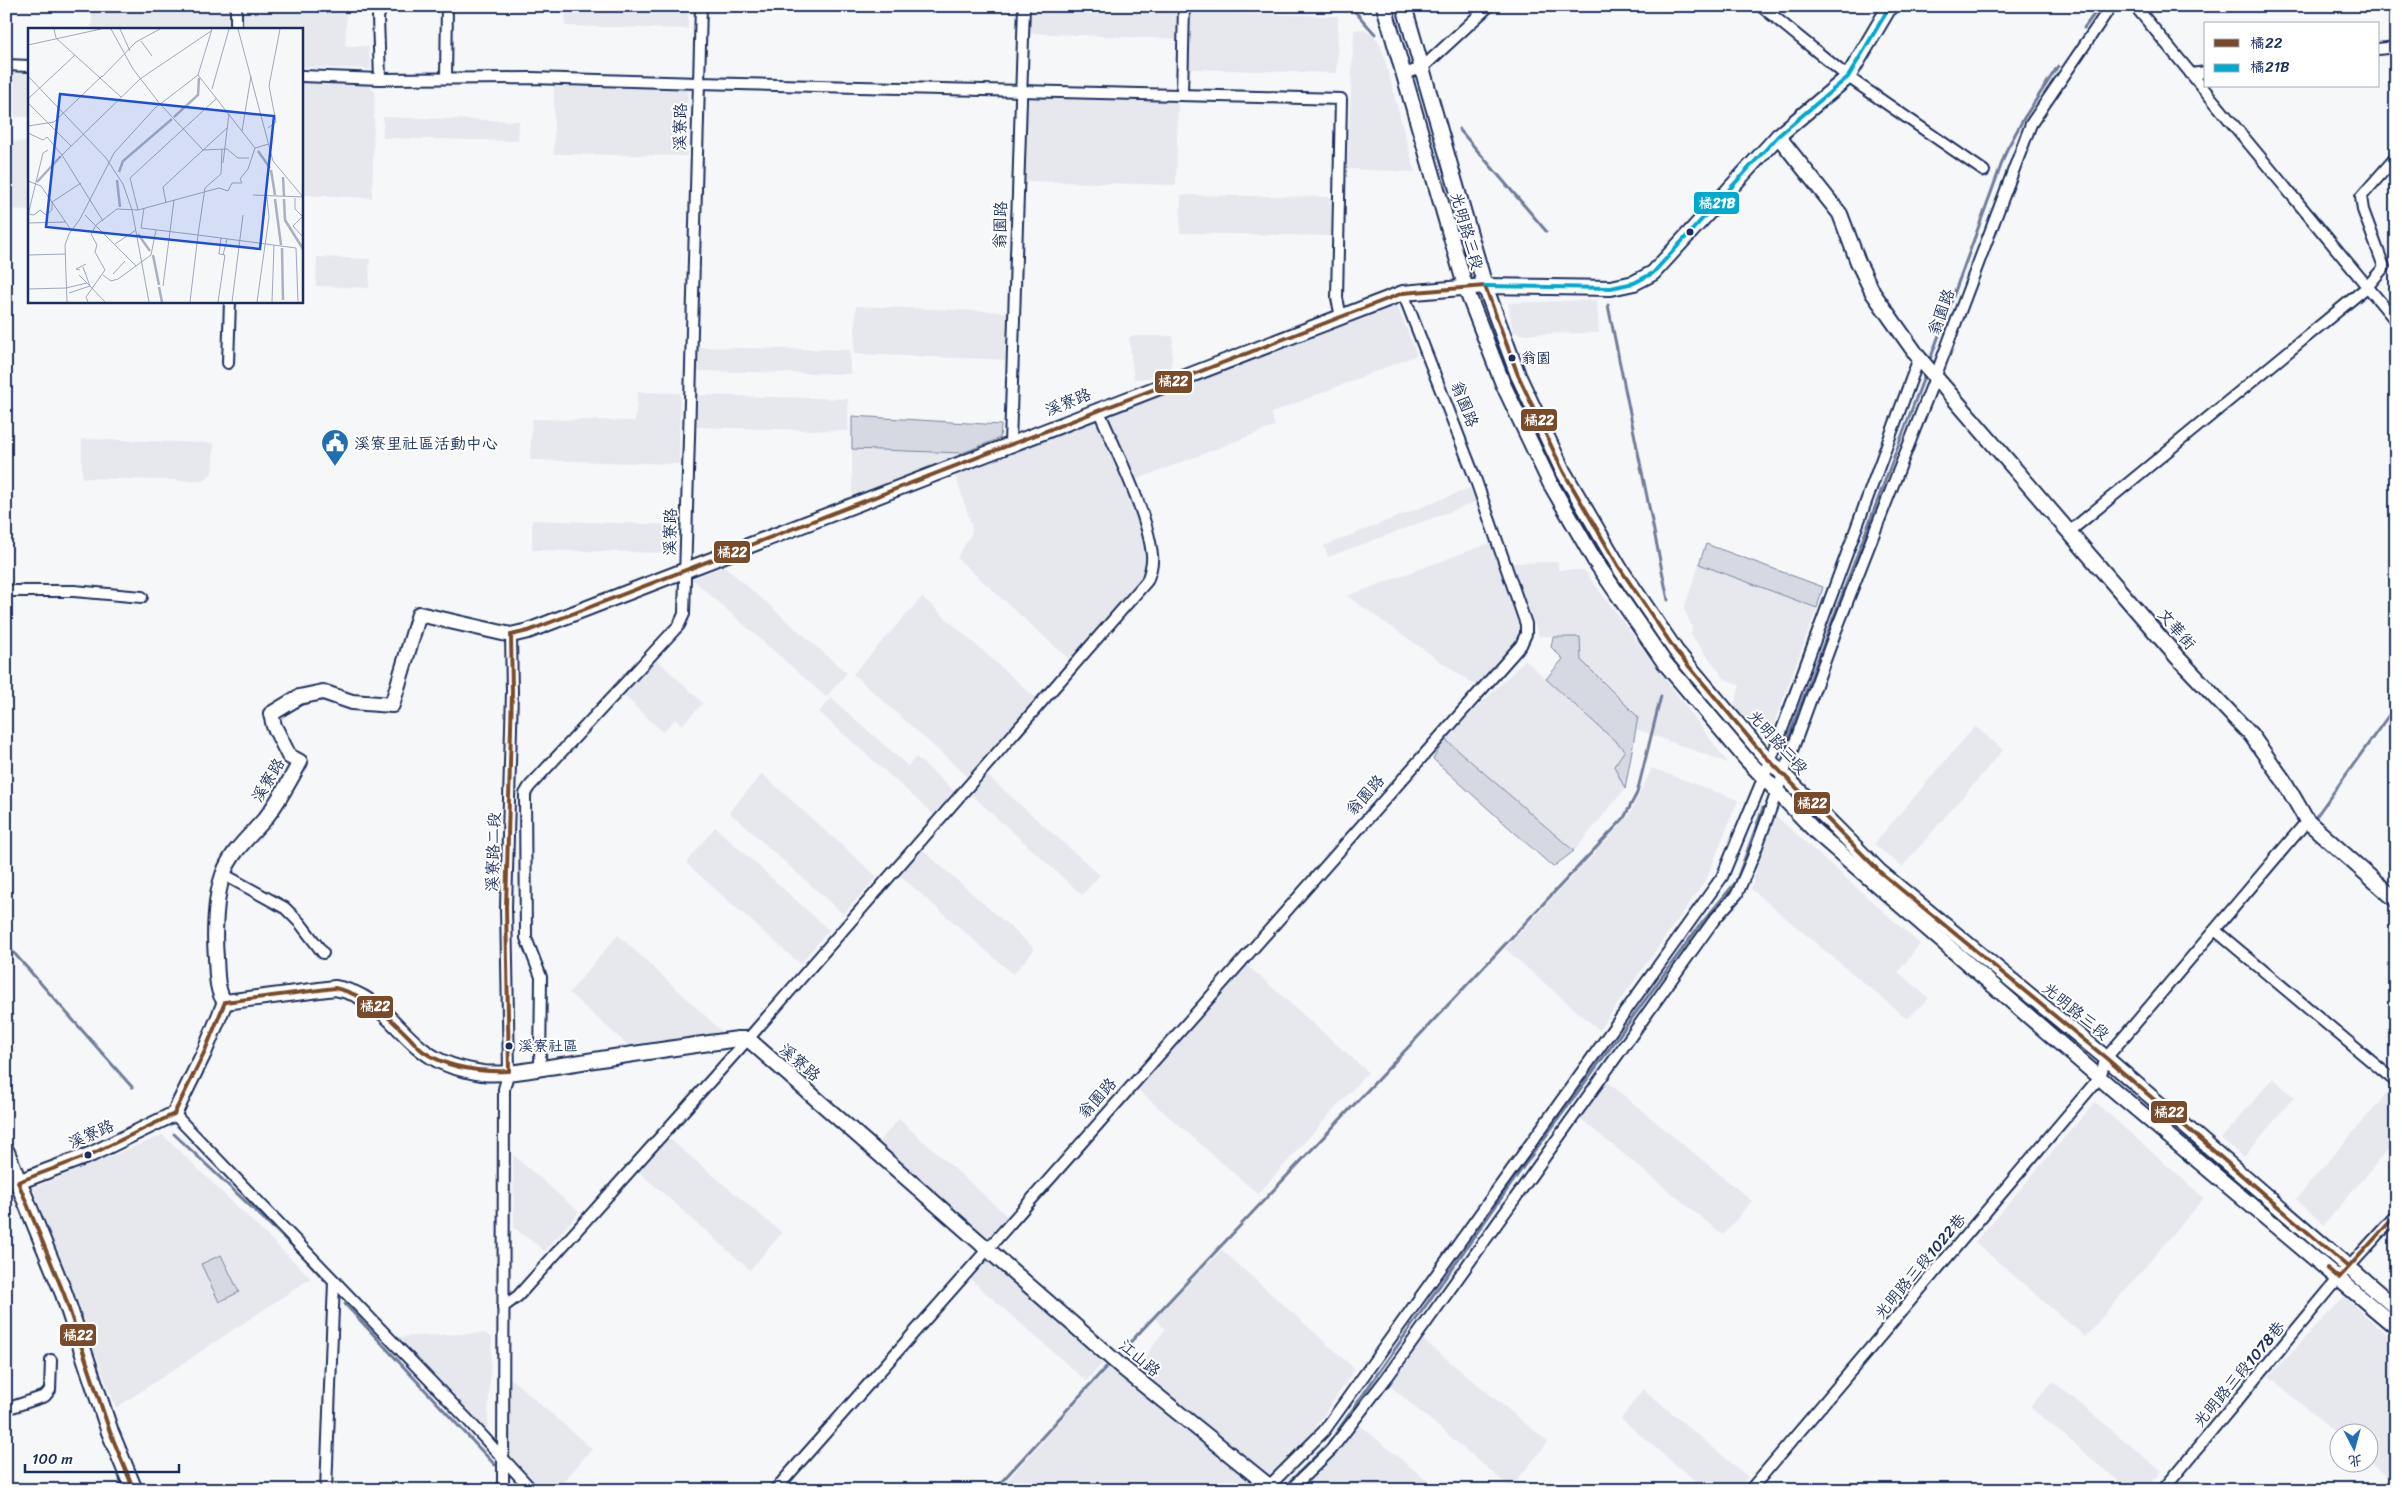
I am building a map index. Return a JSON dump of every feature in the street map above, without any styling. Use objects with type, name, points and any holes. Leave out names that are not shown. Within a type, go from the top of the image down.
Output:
[{"type":"main road","points":[[6,1152],[64,1294],[110,1432],[134,1490]]},
{"type":"street","points":[[236,6],[236,28]]},
{"type":"street","points":[[380,79],[378,17],[382,6]]},
{"type":"street","points":[[446,78],[447,6]]},
{"type":"street","points":[[701,6],[699,83],[1022,89],[1341,99],[1337,298],[1341,317]]},
{"type":"street","name":"翁園路","points":[[1010,444],[1024,6]]},
{"type":"street","points":[[1182,94],[1184,6]]},
{"type":"street","name":"光明路三段","points":[[1384,6],[1466,289],[1503,384],[1526,436],[1550,483],[1595,561],[1664,662],[1764,778],[1816,832],[2100,1077],[2343,1272],[2396,1308]]},
{"type":"street","name":"光明路三段","points":[[1404,6],[1485,286],[1518,375],[1563,471],[1619,567],[1676,651],[1770,762],[1880,872],[2106,1058],[2343,1272],[2396,1327]]},
{"type":"street","points":[[1404,74],[1422,68],[1489,6]]},
{"type":"street","points":[[1761,6],[1848,77],[1984,171]]},
{"type":"street","points":[[1485,286],[1611,288],[1634,283],[1653,273],[1778,136],[1848,77],[1890,6]]},
{"type":"street","name":"翁園路","points":[[1778,136],[1840,214],[1858,262],[1873,293],[1919,358],[1936,375],[2031,124],[2111,6]]},
{"type":"street","points":[[2135,6],[2396,321]]},
{"type":"street","points":[[2380,49],[2396,46]]},
{"type":"street","points":[[6,65],[28,66]]},
{"type":"street","points":[[2191,74],[2204,72]]},
{"type":"street","name":"溪寮路","points":[[302,76],[380,79],[446,78],[699,83],[687,570],[684,614],[679,625],[525,794],[526,938],[541,977],[540,1068]]},
{"type":"street","points":[[2069,532],[2367,287],[2384,267],[2363,210],[2361,197],[2396,156]]},
{"type":"street","name":"溪寮路","points":[[225,1002],[220,996],[215,950],[218,901],[223,874],[238,848],[277,802],[300,762],[289,756],[270,714],[299,697],[323,692],[352,702],[392,705],[419,614],[511,635],[528,631],[1098,409],[1403,293],[1485,286]]},
{"type":"street","name":"翁園路","points":[[986,1249],[1521,645],[1526,634],[1526,624],[1475,478],[1403,293]]},
{"type":"street","points":[[228,364],[230,302]]},
{"type":"street","points":[[1270,1488],[1324,1431],[1722,877],[1764,778],[1919,358]]},
{"type":"street","points":[[1290,1490],[1331,1450],[1388,1376],[1714,920],[1737,894],[1753,858],[1835,633],[1936,375]]},
{"type":"street","name":"文華街","points":[[1936,375],[2009,464],[2177,657],[2251,735],[2284,780],[2309,824],[2396,900]]},
{"type":"street","points":[[503,1307],[518,1296],[748,1039],[1147,582],[1152,569],[1152,555],[1146,529],[1135,496],[1098,409]]},
{"type":"street","points":[[6,591],[74,591],[142,597]]},
{"type":"street","name":"溪寮路二段","points":[[502,1484],[504,1090],[510,1071],[506,907],[512,692],[511,635]]},
{"type":"street","points":[[2106,1058],[2219,933],[2309,824]]},
{"type":"street","points":[[223,874],[285,908],[300,923],[323,953]]},
{"type":"street","points":[[2219,933],[2396,1082]]},
{"type":"street","points":[[532,1490],[466,1418],[174,1114],[204,1053],[225,1002],[335,988],[345,989],[358,994],[378,1008],[423,1051],[442,1063],[483,1073],[540,1068],[748,1039]]},
{"type":"street","name":"溪寮路","points":[[748,1039],[986,1249]]},
{"type":"street","name":"光明路三段1022巷","points":[[1750,1490],[2100,1077],[2106,1058]]},
{"type":"street","name":"溪寮路","points":[[18,1182],[92,1154],[174,1114]]},
{"type":"street","name":"光明路三段1078巷","points":[[2163,1490],[2343,1272],[2396,1215]]},
{"type":"street","points":[[775,1490],[986,1249]]},
{"type":"street","name":"江山路","points":[[986,1249],[1124,1369],[1270,1488]]},
{"type":"street","points":[[326,1490],[334,1282]]},
{"type":"street","points":[[6,1409],[45,1396],[50,1390],[50,1360]]},
{"type":"shaded area","points":[[92,6],[228,6],[228,28],[92,28]]},
{"type":"shaded area","points":[[241,6],[347,6],[345,47],[368,46],[371,69],[302,67],[302,28],[241,28]]},
{"type":"shaded area","points":[[565,6],[688,6],[688,29],[565,26]]},
{"type":"shaded area","points":[[1026,6],[1177,6],[1176,39],[1025,33]]},
{"type":"shaded area","points":[[1190,12],[1338,16],[1337,73],[1188,69]]},
{"type":"shaded area","points":[[1362,29],[1374,36],[1381,46],[1415,172],[1347,169],[1354,30]]},
{"type":"shaded area","points":[[6,71],[28,72],[28,117],[6,117]]},
{"type":"shaded area","points":[[302,77],[363,79],[375,92],[372,198],[302,195]]},
{"type":"shaded area","points":[[554,81],[688,87],[687,156],[554,154]]},
{"type":"shaded area","points":[[1025,94],[1178,97],[1176,185],[1023,181]]},
{"type":"shaded area","points":[[383,117],[519,121],[518,141],[383,138]]},
{"type":"shaded area","points":[[6,141],[28,142],[28,210],[6,209]]},
{"type":"shaded area","points":[[1181,195],[1332,197],[1331,236],[1180,233]]},
{"type":"shaded area","points":[[317,257],[370,259],[369,288],[316,286]]},
{"type":"shaded area","points":[[1597,300],[1599,333],[1522,334],[1513,332],[1508,303]]},
{"type":"shaded area","points":[[1391,304],[1397,306],[1417,355],[1271,413],[1275,426],[1133,481],[1109,418],[1109,413]]},
{"type":"shaded area","points":[[856,306],[1012,312],[1010,360],[854,354]]},
{"type":"shaded area","points":[[1131,336],[1173,336],[1171,373],[1160,377],[1134,379],[1129,338]]},
{"type":"shaded area","points":[[695,347],[850,350],[850,374],[695,371]]},
{"type":"shaded area","points":[[638,392],[680,393],[679,464],[530,460],[532,419],[635,421]]},
{"type":"shaded area","points":[[695,395],[848,399],[848,431],[694,427]]},
{"type":"shaded area","points":[[852,416],[1001,425],[1000,438],[962,453],[852,449]]},
{"type":"shaded area","points":[[1094,418],[1102,423],[1151,553],[1149,574],[1071,661],[957,558],[971,534],[972,527],[954,471]]},
{"type":"shaded area","points":[[82,439],[214,443],[212,473],[203,481],[82,478]]},
{"type":"shaded area","points":[[852,449],[962,453],[858,496],[852,494]]},
{"type":"shaded area","points":[[1470,488],[1476,502],[1328,557],[1324,546]]},
{"type":"shaded area","points":[[532,520],[677,525],[676,553],[532,550]]},
{"type":"shaded area","points":[[1490,543],[1523,632],[1522,638],[1476,686],[1347,596]]},
{"type":"shaded area","points":[[1706,544],[1823,587],[1817,608],[1699,564]]},
{"type":"shaded area","points":[[1558,562],[1558,570],[1584,570],[1728,763],[1636,729],[1638,717],[1581,660],[1580,637],[1539,636],[1511,563]]},
{"type":"shaded area","points":[[1699,564],[1817,608],[1771,731],[1765,732],[1733,708],[1740,686],[1724,678],[1691,635],[1692,627],[1684,609]]},
{"type":"shaded area","points":[[724,566],[847,673],[826,697],[692,579]]},
{"type":"shaded area","points":[[922,597],[1037,699],[967,776],[853,674]]},
{"type":"shaded area","points":[[1553,637],[1580,637],[1581,660],[1638,717],[1625,789],[1614,766],[1625,750],[1546,679],[1563,659],[1551,647]]},
{"type":"shaded area","points":[[655,658],[703,703],[682,725],[675,719],[663,732],[622,694]]},
{"type":"shaded area","points":[[1525,660],[1625,750],[1614,766],[1625,789],[1574,851],[1445,739]]},
{"type":"shaded area","points":[[831,698],[908,766],[916,757],[954,791],[933,814],[819,712]]},
{"type":"shaded area","points":[[1975,726],[2003,750],[1902,867],[1874,844]]},
{"type":"shaded area","points":[[1445,739],[1574,851],[1553,867],[1433,759]]},
{"type":"shaded area","points":[[1652,768],[1738,800],[1706,880],[1599,1030],[1505,949],[1629,816]]},
{"type":"shaded area","points":[[983,772],[1100,875],[1082,895],[966,790]]},
{"type":"shaded area","points":[[762,774],[877,877],[843,914],[729,812]]},
{"type":"shaded area","points":[[1777,817],[1920,944],[1898,972],[1929,998],[1907,1019],[1751,889],[1770,823]]},
{"type":"shaded area","points":[[715,827],[829,930],[800,964],[686,863]]},
{"type":"shaded area","points":[[917,845],[1035,949],[1013,974],[898,874]]},
{"type":"shaded area","points":[[618,935],[726,1035],[631,1048],[569,993]]},
{"type":"shaded area","points":[[1247,965],[1368,1072],[1258,1194],[1136,1088]]},
{"type":"shaded area","points":[[2273,1078],[2294,1097],[2244,1157],[2221,1139]]},
{"type":"shaded area","points":[[1605,1080],[1752,1201],[1723,1235],[1577,1116]]},
{"type":"shaded area","points":[[2391,1088],[2396,1093],[2396,1140],[2324,1225],[2296,1199]]},
{"type":"shaded area","points":[[2095,1102],[2204,1198],[2085,1337],[1975,1242]]},
{"type":"shaded area","points":[[899,1119],[1007,1216],[984,1242],[876,1145]]},
{"type":"shaded area","points":[[163,1135],[311,1278],[116,1408],[33,1188]]},
{"type":"shaded area","points":[[666,1136],[782,1233],[750,1270],[637,1170]]},
{"type":"shaded area","points":[[513,1155],[579,1212],[545,1251],[514,1228]]},
{"type":"shaded area","points":[[1222,1250],[1355,1369],[1308,1438],[1269,1477],[1135,1372],[1165,1329],[1155,1318]]},
{"type":"shaded area","points":[[221,1255],[239,1292],[219,1302],[201,1264]]},
{"type":"shaded area","points":[[988,1256],[1106,1360],[1086,1381],[969,1278]]},
{"type":"shaded area","points":[[2344,1297],[2396,1342],[2396,1485],[2380,1471],[2380,1424],[2330,1424],[2330,1429],[2269,1376]]},
{"type":"shaded area","points":[[485,1333],[492,1339],[487,1436],[393,1337]]},
{"type":"shaded area","points":[[1421,1338],[1548,1442],[1511,1488],[1384,1381]]},
{"type":"shaded area","points":[[1110,1365],[1259,1484],[1253,1490],[999,1490]]},
{"type":"shaded area","points":[[509,1377],[592,1449],[556,1490],[543,1490],[506,1456]]},
{"type":"shaded area","points":[[2053,1381],[2161,1471],[2145,1490],[2129,1490],[2030,1407]]},
{"type":"shaded area","points":[[1643,1389],[1748,1477],[1738,1490],[1706,1490],[1621,1419]]},
{"type":"shaded area","points":[[1355,1421],[1438,1490],[1295,1490]]},
{"type":"waterway","points":[[1350,6],[1375,34]]},
{"type":"waterway","points":[[2084,28],[2100,6]]},
{"type":"waterway","points":[[1931,357],[2007,149],[2024,118],[2058,66]]},
{"type":"waterway","points":[[1459,129],[1546,231]]},
{"type":"waterway","points":[[1608,305],[1668,600]]},
{"type":"waterway","points":[[1783,752],[1924,377]]},
{"type":"waterway","points":[[1123,1350],[1624,818],[1637,793],[1661,696]]},
{"type":"waterway","points":[[2313,821],[2396,705]]},
{"type":"waterway","points":[[1286,1485],[1329,1443],[1521,1170],[1697,929],[1736,882],[1763,808]]},
{"type":"waterway","points":[[6,944],[132,1087]]},
{"type":"waterway","points":[[174,1134],[302,1255],[330,1286]]},
{"type":"waterway","points":[[345,1304],[495,1465]]},
{"type":"waterway","points":[[994,1490],[1106,1367]]},
{"type":"waterway","points":[[513,1485],[518,1490]]},
{"type":"transit line","name":"橘21B","points":[[1485,286],[1611,288],[1634,283],[1653,273],[1778,136],[1848,77],[1890,6]]},
{"type":"transit line","name":"橘22","points":[[511,635],[528,631],[1403,293],[1485,286],[1518,375],[1563,471],[1619,567],[1676,651],[1762,753],[1880,872],[2106,1058],[2348,1267]]},
{"type":"transit line","name":"橘22","points":[[509,1071],[506,907],[512,692],[511,635]]},
{"type":"transit line","name":"橘22","points":[[225,1002],[335,988],[356,995],[375,1006],[392,1020],[420,1049],[434,1058],[465,1068],[509,1071]]},
{"type":"transit line","name":"橘22","points":[[18,1182],[92,1154],[174,1114],[204,1053],[225,1002]]},
{"type":"transit line","name":"橘22","points":[[18,1182],[64,1294],[110,1432],[134,1490]]},
{"type":"transit line","name":"橘22","points":[[2327,1268],[2339,1278],[2396,1215]]},
{"type":"place","name":"翁園","points":[[1512,358]]},
{"type":"place","name":"溪寮里社區活動中心","points":[[335,467]]},
{"type":"place","name":"溪寮社區","points":[[509,1046]]}]
